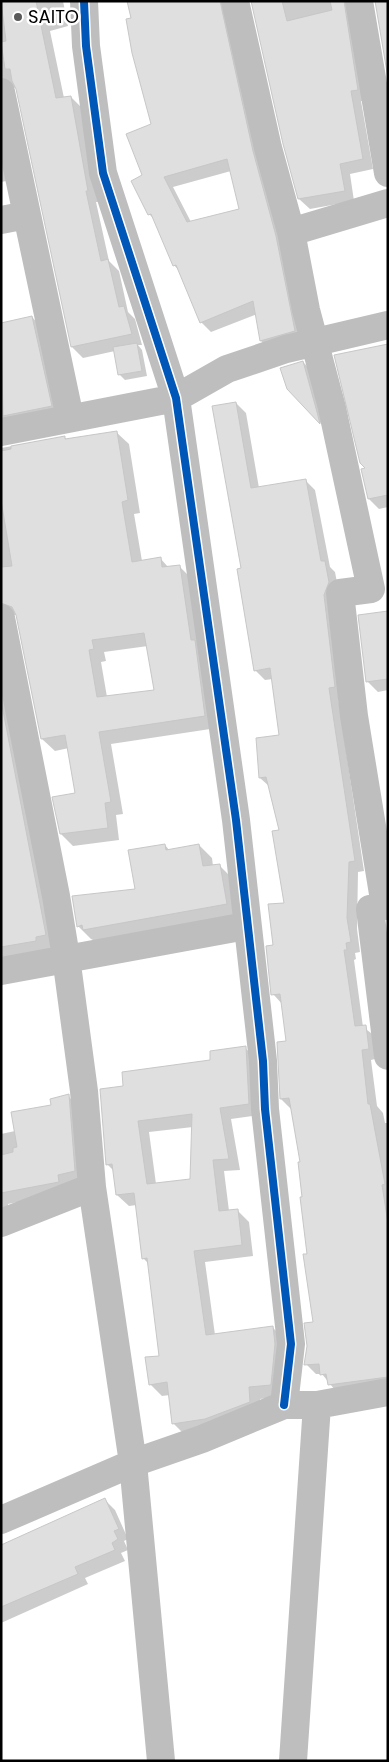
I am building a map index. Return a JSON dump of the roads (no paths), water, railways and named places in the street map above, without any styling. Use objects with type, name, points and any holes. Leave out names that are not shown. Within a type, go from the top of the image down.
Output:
[{"type":"street","points":[[84,1],[86,46],[103,173],[176,398],[236,820],[291,1344],[284,1405]]},
{"type":"street","points":[[235,1],[268,148],[291,232],[306,310],[316,341],[371,589],[340,593],[354,716],[386,906],[370,909],[388,1056]]},
{"type":"street","points":[[358,1],[388,173]]},
{"type":"street","points":[[1,92],[14,218],[70,418]]},
{"type":"street","points":[[291,232],[388,203]]},
{"type":"street","points":[[1,432],[176,398],[227,369],[286,349],[388,326]]},
{"type":"street","points":[[1,618],[66,957],[84,1091],[92,1187],[133,1463],[160,1761]]},
{"type":"street","points":[[1,971],[66,957],[246,926]]},
{"type":"street","points":[[1,1223],[92,1187]]},
{"type":"street","points":[[1,1520],[133,1463],[202,1439],[284,1405],[317,1405],[388,1392]]},
{"type":"street","points":[[293,1761],[317,1405]]},
{"type":"place","name":"SAITO","points":[[18,17]]}]
